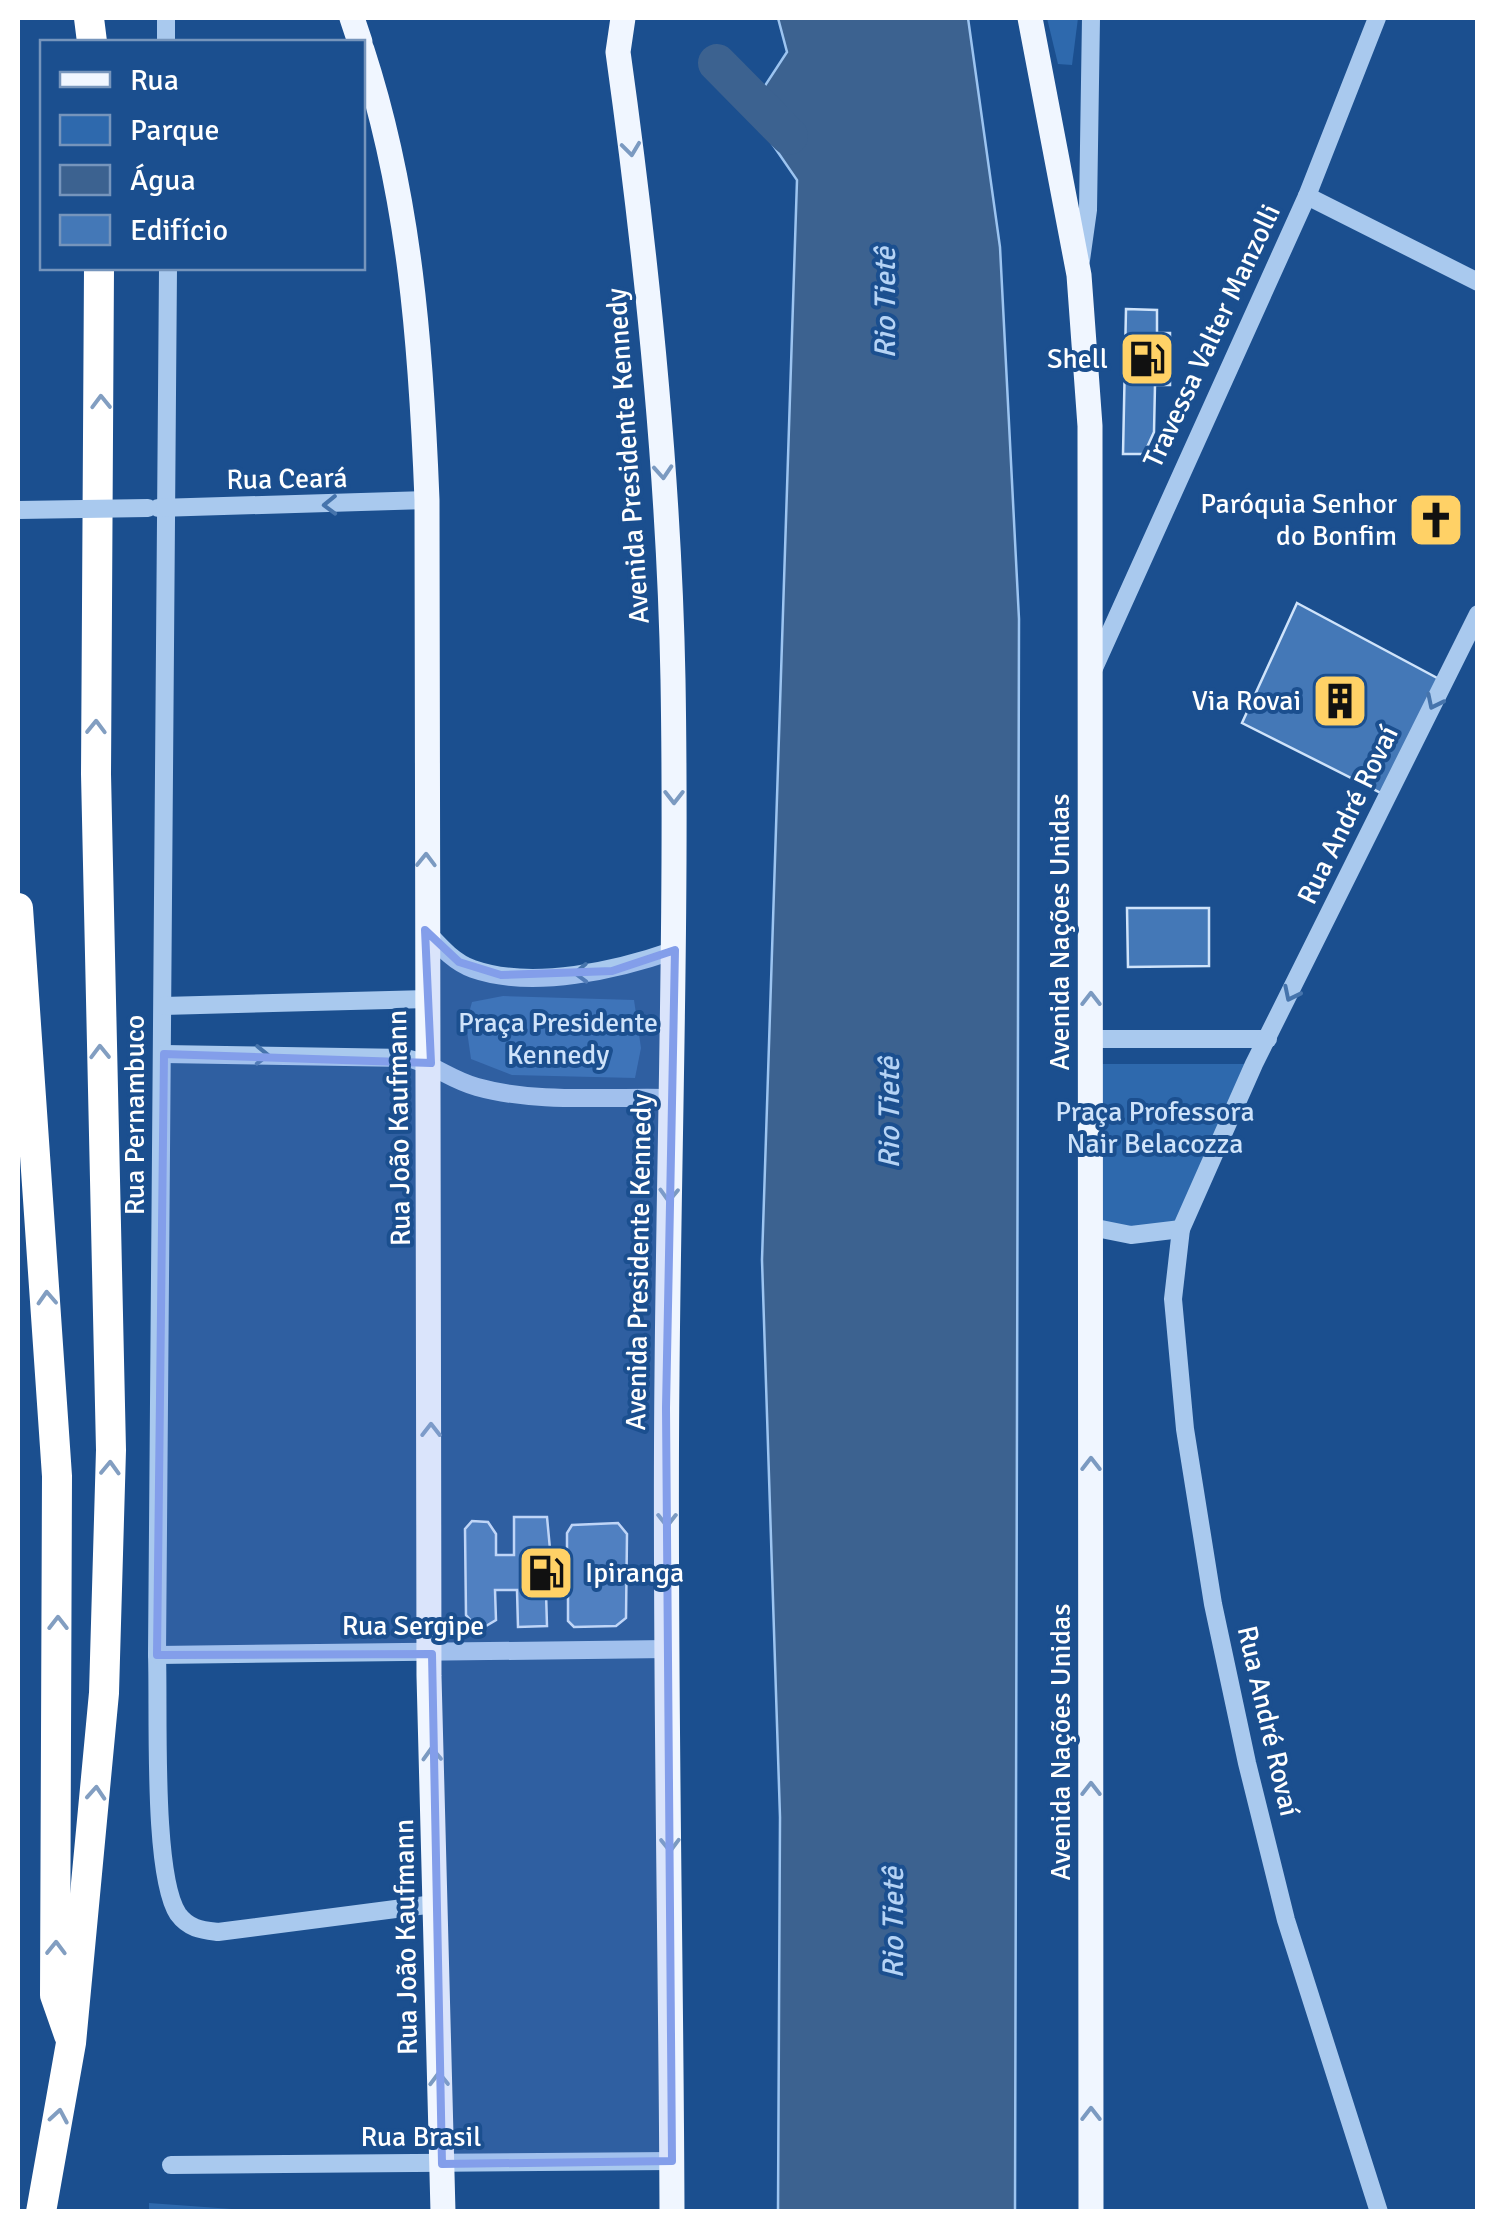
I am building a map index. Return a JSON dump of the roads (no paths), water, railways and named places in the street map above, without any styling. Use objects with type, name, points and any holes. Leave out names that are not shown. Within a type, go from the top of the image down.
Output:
[{"type":"highway","points":[[42,2212],[72,2043],[104,1693],[110,1450],[96,774],[99,270]]},
{"type":"highway","points":[[18,908],[57,1476],[55,1996],[72,2043]]},
{"type":"main road","points":[[605,18],[618,52]]},
{"type":"main road","name":"Avenida Presidente Kennedy","points":[[623,18],[618,52],[650,312],[664,471],[673,676],[675,950],[666,1408],[672,2212]]},
{"type":"main road","name":"Avenida Nações Unidas","points":[[1030,18],[1079,275],[1090,426],[1091,2212]]},
{"type":"main road","name":"Rua João Kaufmann","points":[[365,61],[403,206],[421,361],[427,500],[425,930],[431,1063],[434,1904],[439,1945],[442,2212]]},
{"type":"street","points":[[1079,275],[1088,210],[1091,18]]},
{"type":"street","name":"Travessa Valter Manzolli","points":[[1091,675],[1307,196],[1377,18]]},
{"type":"street","points":[[1307,196],[1478,282]]},
{"type":"street","name":"Rua Pernambuco","points":[[168,270],[157,1655],[169,1896],[180,1917],[194,1929],[218,1932],[434,1904]]},
{"type":"street","name":"Rua Ceará","points":[[18,510],[427,500]]},
{"type":"street","name":"Rua André Rovaí","points":[[1380,2212],[1286,1920],[1217,1620],[1174,1332],[1181,1229],[1268,1039],[1478,614]]},
{"type":"street","points":[[425,930],[459,962],[501,975],[612,971],[675,950]]},
{"type":"street","points":[[163,1006],[428,998]]},
{"type":"street","points":[[1090,1039],[1268,1039]]},
{"type":"street","points":[[164,1054],[406,1058],[431,1063],[457,1081],[520,1094],[672,1098]]},
{"type":"street","points":[[1091,1227],[1131,1234],[1181,1229]]},
{"type":"street","name":"Rua Sergipe","points":[[157,1655],[668,1648]]},
{"type":"street","name":"Rua Brasil","points":[[171,2165],[672,2162]]},
{"type":"water","name":"Rio Tietê","points":[[778,18],[968,18],[1000,247],[1019,619],[1015,2211],[778,2211],[780,1817],[762,1260],[797,180],[749,110],[787,52]]},
{"type":"waterway","points":[[717,63],[789,136]]},
{"type":"place","name":"Shell","points":[[1147,359]]},
{"type":"place","name":"Paróquia Senhor do Bonfim","points":[[1436,520]]},
{"type":"place","name":"Via Rovai","points":[[1340,701]]},
{"type":"place","name":"Ipiranga","points":[[546,1573]]},
{"type":"park label","name":"Praça Presidente Kennedy","points":[[558,1039]]},
{"type":"park label","name":"Praça Professora Nair Belacozza","points":[[1155,1128]]}]
